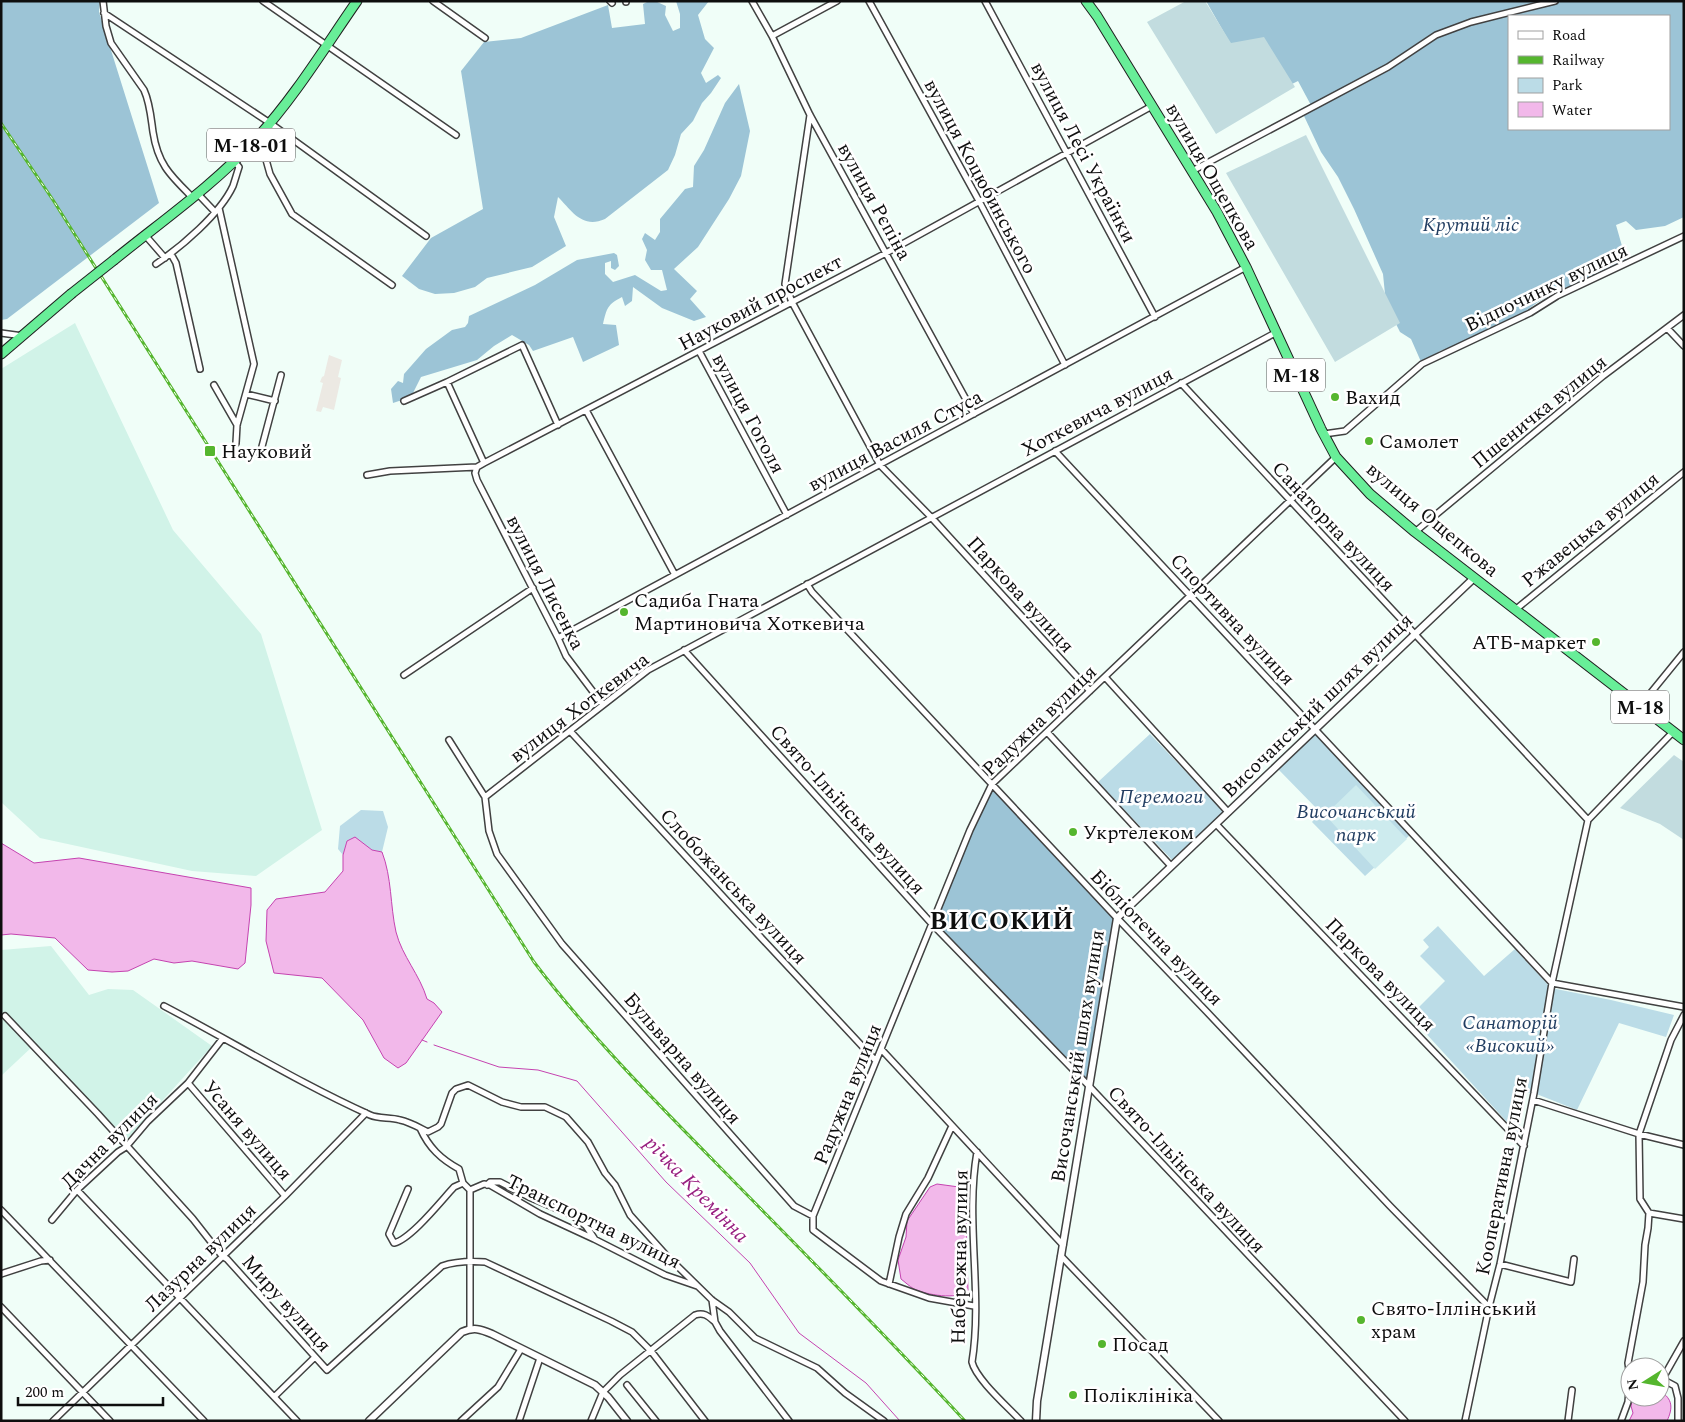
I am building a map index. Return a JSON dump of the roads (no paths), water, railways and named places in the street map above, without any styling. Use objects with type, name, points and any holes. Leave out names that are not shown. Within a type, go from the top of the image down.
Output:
[{"type":"highway","name":"М-18-01","points":[[1,354],[72,294],[196,196],[234,162],[270,123],[357,1]]},
{"type":"highway","name":"вулиця Ощепкова","points":[[1086,1],[1217,212],[1246,268],[1336,457],[1370,494],[1414,532],[1684,740]]},
{"type":"street","points":[[104,1],[104,13],[111,43],[147,97],[154,138],[161,162],[168,174],[217,210],[254,364],[237,426],[236,443]]},
{"type":"street","points":[[263,1],[456,135]]},
{"type":"street","points":[[433,1],[485,38]]},
{"type":"street","name":"вулиця Рєпіна","points":[[752,1],[772,36],[810,115],[974,414]]},
{"type":"street","points":[[772,36],[837,1]]},
{"type":"street","name":"вулиця Коцюбинського","points":[[869,1],[979,202],[1065,365]]},
{"type":"street","name":"вулиця Лесі Українки","points":[[985,1],[1155,316]]},
{"type":"street","points":[[1192,171],[1388,66],[1436,35],[1470,22],[1555,1]]},
{"type":"street","points":[[104,13],[270,123],[426,236]]},
{"type":"street","name":"Науковий проспект","points":[[367,475],[390,471],[477,467],[484,464],[886,253],[1152,106]]},
{"type":"street","name":"Паркова вулиця","points":[[810,115],[785,284],[792,302],[880,465],[931,517],[1090,691]]},
{"type":"street","points":[[256,140],[263,148],[270,174],[292,214],[392,285]]},
{"type":"street","points":[[156,264],[171,254],[217,210],[233,186],[239,167],[234,162]]},
{"type":"street","points":[[145,235],[165,258]]},
{"type":"street","name":"Відпочинку вулиця","points":[[1324,434],[1345,432],[1422,364],[1530,312],[1557,296],[1684,236]]},
{"type":"street","points":[[171,254],[176,263],[200,369]]},
{"type":"street","name":"вулиця Василя Стуса","points":[[558,638],[1246,268]]},
{"type":"street","name":"Пшеничка вулиця","points":[[1414,532],[1603,376],[1684,315]]},
{"type":"street","points":[[1667,328],[1684,346]]},
{"type":"street","points":[[1,332],[24,336]]},
{"type":"street","name":"Хоткевича вулиця","points":[[931,517],[1277,332]]},
{"type":"street","points":[[404,401],[522,345],[558,424]]},
{"type":"street","name":"вулиця Гоголя","points":[[699,350],[786,515]]},
{"type":"street","points":[[260,454],[281,375]]},
{"type":"street","points":[[447,382],[484,464]]},
{"type":"street","name":"Санаторна вулиця","points":[[1182,383],[1588,820]]},
{"type":"street","points":[[214,385],[237,426]]},
{"type":"street","points":[[246,394],[274,401]]},
{"type":"street","points":[[586,410],[675,575]]},
{"type":"street","name":"Спортивна вулиця","points":[[1055,451],[1552,983]]},
{"type":"street","name":"Радужна вулиця","points":[[813,1216],[970,830],[992,784],[1336,457]]},
{"type":"street","name":"вулиця Лисенка","points":[[477,467],[475,473],[477,480],[566,656],[603,705]]},
{"type":"street","name":"Ржавецька вулиця","points":[[1515,610],[1684,472]]},
{"type":"street","name":"вулиця Хоткевича","points":[[486,798],[648,670],[931,517]]},
{"type":"street","name":"Височанський шлях вулиця","points":[[1036,1421],[1037,1401],[1116,918],[1474,578]]},
{"type":"street","name":"Бібліотечна вулиця","points":[[807,584],[812,592],[1116,918],[1390,1206],[1489,1307]]},
{"type":"street","points":[[404,675],[533,588]]},
{"type":"street","name":"Свято-Ільїнська вулиця","points":[[684,650],[932,924],[1089,1086],[1405,1421]]},
{"type":"street","points":[[1640,706],[1684,652]]},
{"type":"street","points":[[1105,676],[1228,812]]},
{"type":"street","name":"Слобожанська вулиця","points":[[570,730],[876,1061]]},
{"type":"street","points":[[1047,732],[1171,866]]},
{"type":"street","points":[[1588,820],[1673,732]]},
{"type":"street","name":"Бульварна вулиця","points":[[449,740],[486,798],[489,831],[497,854],[562,944],[794,1206],[813,1216]]},
{"type":"street","name":"Кооперативна вулиця","points":[[1465,1421],[1500,1264],[1524,1146],[1552,983],[1588,820]]},
{"type":"street","name":"Паркова вулиця","points":[[1216,824],[1524,1146]]},
{"type":"street","points":[[1552,983],[1684,1007]]},
{"type":"street","points":[[164,1006],[376,1118],[398,1119],[416,1124],[434,1152],[443,1160],[459,1169],[463,1183],[470,1190],[470,1328]]},
{"type":"street","points":[[1629,1357],[1643,1282],[1649,1213],[1640,1199],[1639,1134],[1671,1040],[1684,1015]]},
{"type":"street","name":"Миру вулиця","points":[[5,1016],[98,1114],[193,1219],[222,1256],[227,1258],[327,1370],[442,1266],[453,1262],[485,1262],[632,1332],[650,1351],[705,1421]]},
{"type":"street","points":[[188,1083],[223,1038]]},
{"type":"street","points":[[881,1049],[1063,1245]]},
{"type":"street","name":"Дачна вулиця","points":[[52,1220],[77,1190],[118,1152],[126,1147],[148,1121],[188,1083]]},
{"type":"street","name":"Усаня вулиця","points":[[188,1083],[285,1196]]},
{"type":"street","points":[[420,1128],[428,1132],[438,1127],[441,1124],[452,1093],[456,1089],[468,1085],[502,1102],[522,1107],[545,1107],[566,1117],[588,1142],[630,1215],[665,1254],[712,1300],[728,1312],[755,1338],[818,1368],[845,1393],[884,1421]]},
{"type":"street","points":[[1532,1100],[1639,1134],[1684,1145]]},
{"type":"street","name":"Лазурна вулиця","points":[[53,1421],[285,1196],[366,1113]]},
{"type":"street","points":[[889,1284],[906,1214],[928,1178],[952,1126]]},
{"type":"street","name":"Набережна вулиця","points":[[976,1152],[972,1194],[974,1306],[976,1320],[973,1368],[979,1377],[1021,1421]]},
{"type":"street","points":[[486,1184],[500,1182],[529,1197],[572,1215],[586,1226],[594,1239]]},
{"type":"street","points":[[408,1189],[389,1234],[394,1243],[410,1234],[454,1187],[463,1183]]},
{"type":"street","name":"Транспортна вулиця","points":[[470,1190],[486,1184],[540,1214],[594,1239],[664,1276],[698,1286]]},
{"type":"street","points":[[77,1190],[296,1421]]},
{"type":"street","points":[[1,1210],[204,1421]]},
{"type":"street","points":[[1649,1213],[1684,1219]]},
{"type":"street","points":[[813,1216],[813,1230],[881,1281],[929,1298],[974,1306]]},
{"type":"street","points":[[1061,1256],[1219,1421]]},
{"type":"street","points":[[1500,1264],[1570,1282],[1574,1259]]},
{"type":"street","points":[[1,1274],[41,1261],[50,1260]]},
{"type":"street","points":[[712,1300],[715,1322]]},
{"type":"street","points":[[1,1307],[110,1421]]},
{"type":"street","points":[[591,1421],[604,1392],[620,1375],[695,1315],[699,1314],[708,1316],[715,1322],[789,1421]]},
{"type":"street","points":[[369,1421],[462,1332],[470,1328],[480,1329],[595,1385],[604,1392],[626,1421]]},
{"type":"street","points":[[1670,1364],[1684,1341]]},
{"type":"street","points":[[461,1421],[498,1387],[521,1348]]},
{"type":"street","points":[[274,1398],[316,1357]]},
{"type":"street","points":[[519,1421],[540,1358]]},
{"type":"street","points":[[1670,1383],[1675,1386],[1678,1398],[1678,1421]]},
{"type":"street","points":[[627,1385],[656,1421]]},
{"type":"street","points":[[1568,1421],[1572,1390]]},
{"type":"street","points":[[1621,1421],[1626,1407]]},
{"type":"water","points":[[355,837],[372,850],[382,852],[388,872],[394,922],[399,941],[427,999],[434,1003],[442,1012],[406,1063],[398,1068],[384,1058],[363,1020],[322,978],[274,973],[266,941],[267,910],[276,899],[325,892],[343,871],[343,855],[347,841]]},
{"type":"water","points":[[1,843],[34,863],[79,858],[251,888],[245,963],[238,969],[192,961],[174,963],[154,959],[128,971],[88,970],[55,938],[11,934],[1,935]]},
{"type":"water","points":[[937,1184],[959,1187],[963,1193],[966,1218],[968,1291],[963,1294],[949,1296],[934,1295],[912,1288],[901,1279],[898,1260],[906,1237],[907,1221],[930,1187]]},
{"type":"water","points":[[1670,1401],[1671,1404],[1667,1421],[1629,1421],[1633,1413],[1631,1407],[1670,1407]]},
{"type":"waterway","name":"річка Кремінна","points":[[422,1040],[427,1042]]},
{"type":"waterway","name":"річка Кремінна","points":[[434,1045],[499,1067],[538,1070],[577,1081],[666,1182],[750,1263],[799,1333],[866,1383],[900,1421]]},
{"type":"railway","points":[[1,123],[53,200],[534,962],[575,1013],[642,1087],[871,1321],[965,1421]]},
{"type":"place","name":"Вахид","points":[[1335,397]]},
{"type":"place","name":"Самолет","points":[[1369,441]]},
{"type":"place","name":"Науковий","points":[[210,451]]},
{"type":"place","name":"Садиба Гната Мартиновича Хоткевича","points":[[624,612]]},
{"type":"place","name":"АТБ-маркет","points":[[1596,642]]},
{"type":"place","name":"Укртелеком","points":[[1073,832]]},
{"type":"place","name":"Свято-Іллінський храм","points":[[1361,1320]]},
{"type":"place","name":"Посад","points":[[1102,1344]]},
{"type":"place","name":"Поліклініка","points":[[1073,1395]]},
{"type":"district","name":"ВИСОКИЙ","points":[[1002,920]]},
{"type":"park label","name":"Крутий ліс","points":[[1471,224]]},
{"type":"park label","name":"Перемоги","points":[[1161,796]]},
{"type":"park label","name":"Височанський парк","points":[[1356,822]]},
{"type":"park label","name":"Санаторій «Високий»","points":[[1510,1034]]}]
